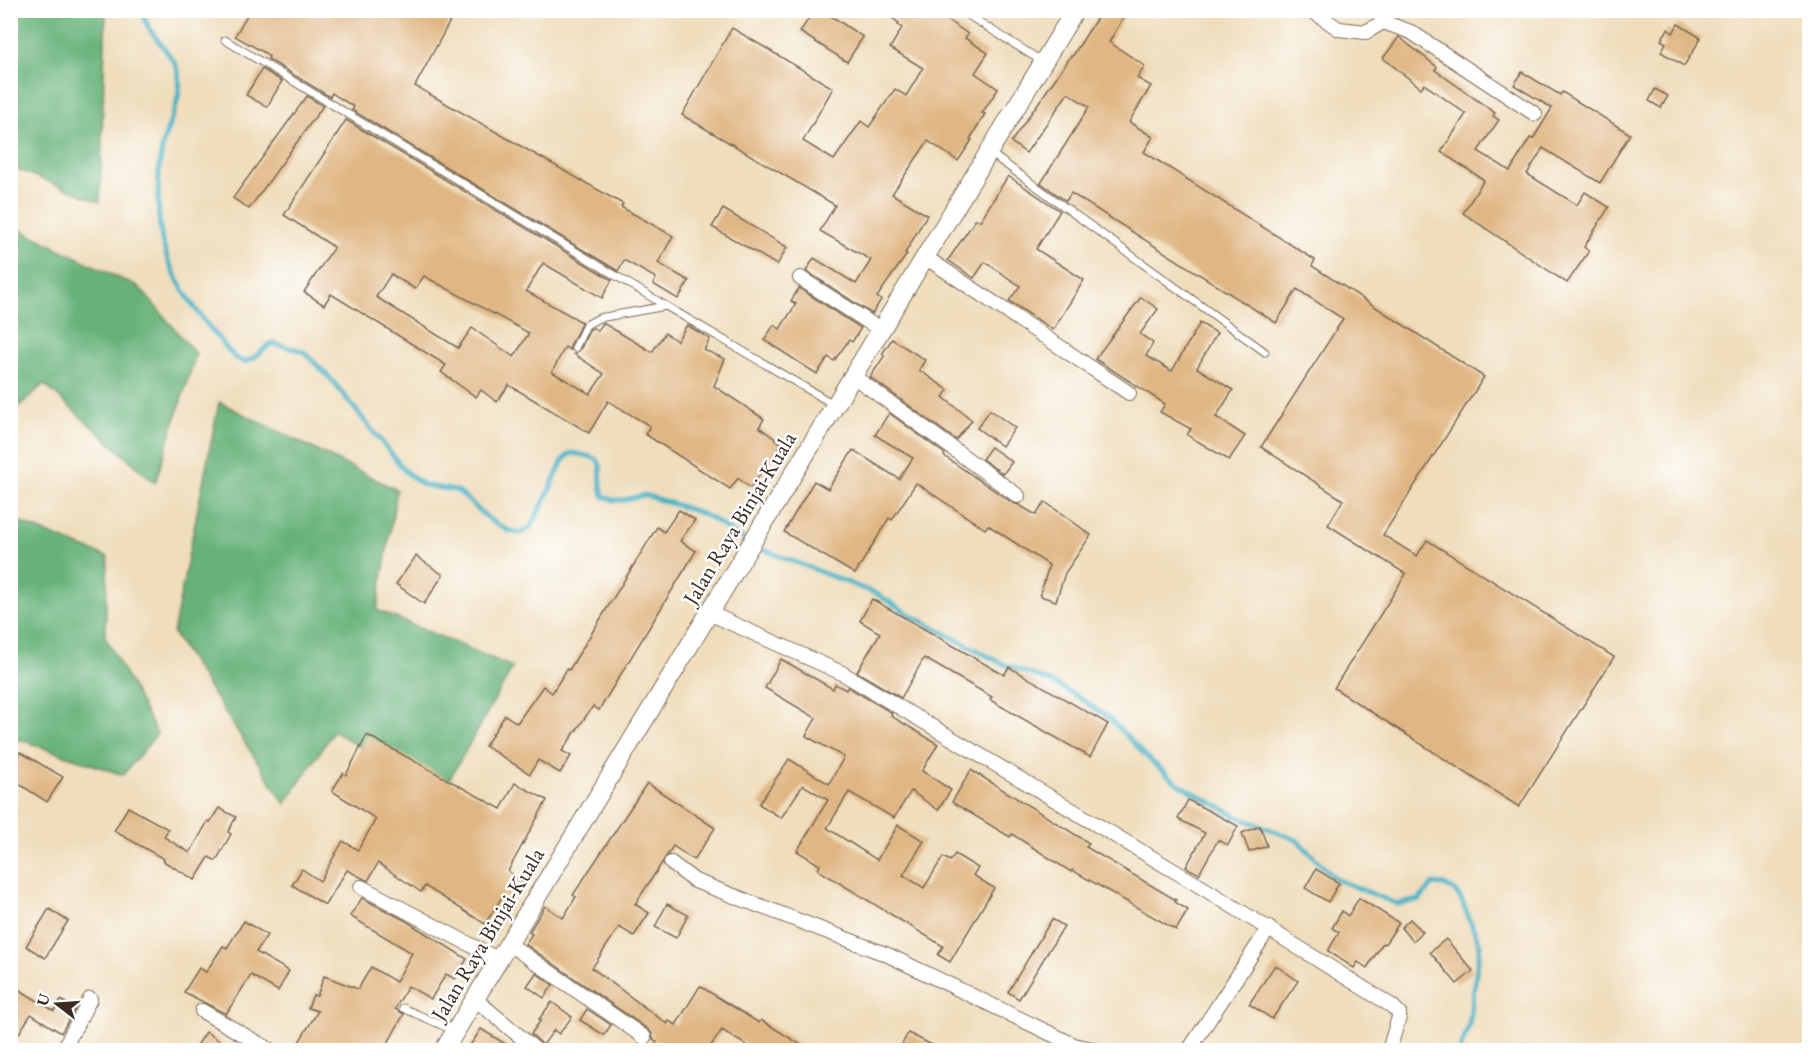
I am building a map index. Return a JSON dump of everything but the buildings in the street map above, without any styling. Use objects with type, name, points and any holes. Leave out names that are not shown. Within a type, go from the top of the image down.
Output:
[{"type":"main road","name":"Jalan Raya Binjai-Kuala","points":[[444,1050],[1075,10]]},
{"type":"street","points":[[1311,10],[1339,29],[1366,32],[1383,22],[1411,32],[1535,114]]},
{"type":"street","points":[[925,257],[1129,393]]},
{"type":"street","points":[[800,278],[881,330]]},
{"type":"street","points":[[853,376],[1018,496]]},
{"type":"street","points":[[709,613],[842,673],[1269,928],[1392,1006],[1399,1013],[1389,1050]]},
{"type":"street","points":[[671,863],[695,881],[888,955],[1074,1045],[1096,1050]]},
{"type":"street","points":[[361,887],[499,960]]},
{"type":"street","points":[[1189,1050],[1269,928]]},
{"type":"street","points":[[508,944],[644,1037]]},
{"type":"street","points":[[63,1050],[90,999]]},
{"type":"street","points":[[476,999],[536,1050]]},
{"type":"street","points":[[202,1011],[270,1050]]},
{"type":"lane","points":[[960,10],[1043,62]]},
{"type":"lane","points":[[225,40],[666,306],[835,405]]},
{"type":"lane","points":[[989,152],[1264,352]]},
{"type":"lane","points":[[575,348],[586,326],[599,318],[666,306]]},
{"type":"lane","points":[[403,1008],[456,1031]]},
{"type":"green space","points":[[10,11],[106,11],[100,202],[11,167]]},
{"type":"green space","points":[[11,225],[140,288],[196,354],[155,483],[44,384],[11,413]]},
{"type":"green space","points":[[219,402],[397,490],[377,610],[513,667],[440,796],[334,731],[285,804],[173,633]]},
{"type":"green space","points":[[11,519],[108,557],[105,636],[157,734],[123,775],[21,740],[11,741]]},
{"type":"waterway","points":[[143,10],[149,28],[173,60],[179,77],[178,95],[164,139],[159,172],[161,237],[176,278],[204,320],[235,358],[245,362],[255,357],[271,343],[303,351],[330,378],[406,472],[423,485],[458,491],[490,520],[509,531],[520,533],[530,528],[563,460],[571,453],[593,458],[600,465],[603,496],[613,500],[624,500],[645,495],[709,517],[754,546],[877,594],[912,616],[1003,664],[1044,679],[1074,694],[1109,718],[1150,760],[1177,783],[1236,816],[1297,840],[1336,879],[1397,904],[1419,900],[1433,884],[1444,885],[1454,890],[1461,899],[1480,945],[1469,1025],[1460,1050]]}]
